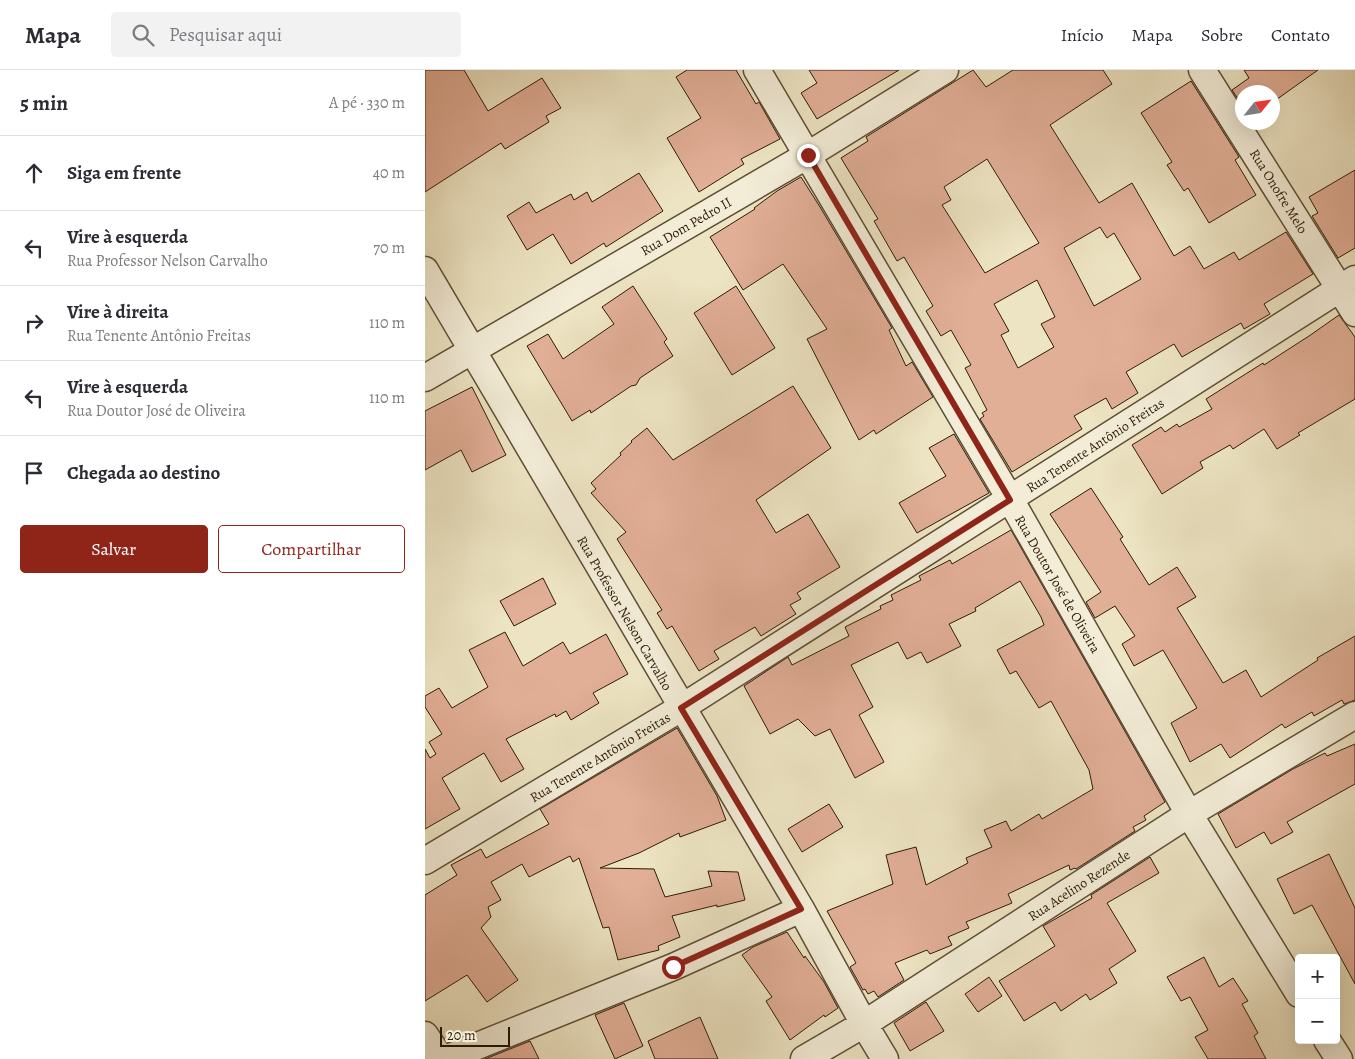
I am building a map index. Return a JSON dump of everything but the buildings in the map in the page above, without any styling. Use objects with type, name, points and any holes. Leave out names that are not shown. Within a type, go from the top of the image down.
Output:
[{"type":"street","name":"Rua Doutor José de Oliveira","points":[[757,70],[1010,500],[1189,814],[1295,987]]},
{"type":"street","name":"Rua Dom Pedro II","points":[[425,378],[808,155],[945,70]]},
{"type":"street","name":"Rua Onofre Melo","points":[[1202,70],[1347,284],[1355,313]]},
{"type":"street","name":"Rua Professor Nelson Carvalho","points":[[425,270],[801,909],[885,1059]]},
{"type":"street","name":"Rua Tenente Antônio Freitas","points":[[425,860],[681,708],[1347,284]]},
{"type":"street","name":"Rua Acelino Rezende","points":[[804,1059],[864,1024],[1189,814],[1355,715]]},
{"type":"street","points":[[445,1059],[673,967],[801,909]]},
{"type":"street","points":[[425,1035],[441,1059]]},
{"type":"street","points":[[1330,1044],[1339,1059]]},
{"type":"route","points":[[673,967],[801,909],[681,708],[1010,500],[808,155]]}]
